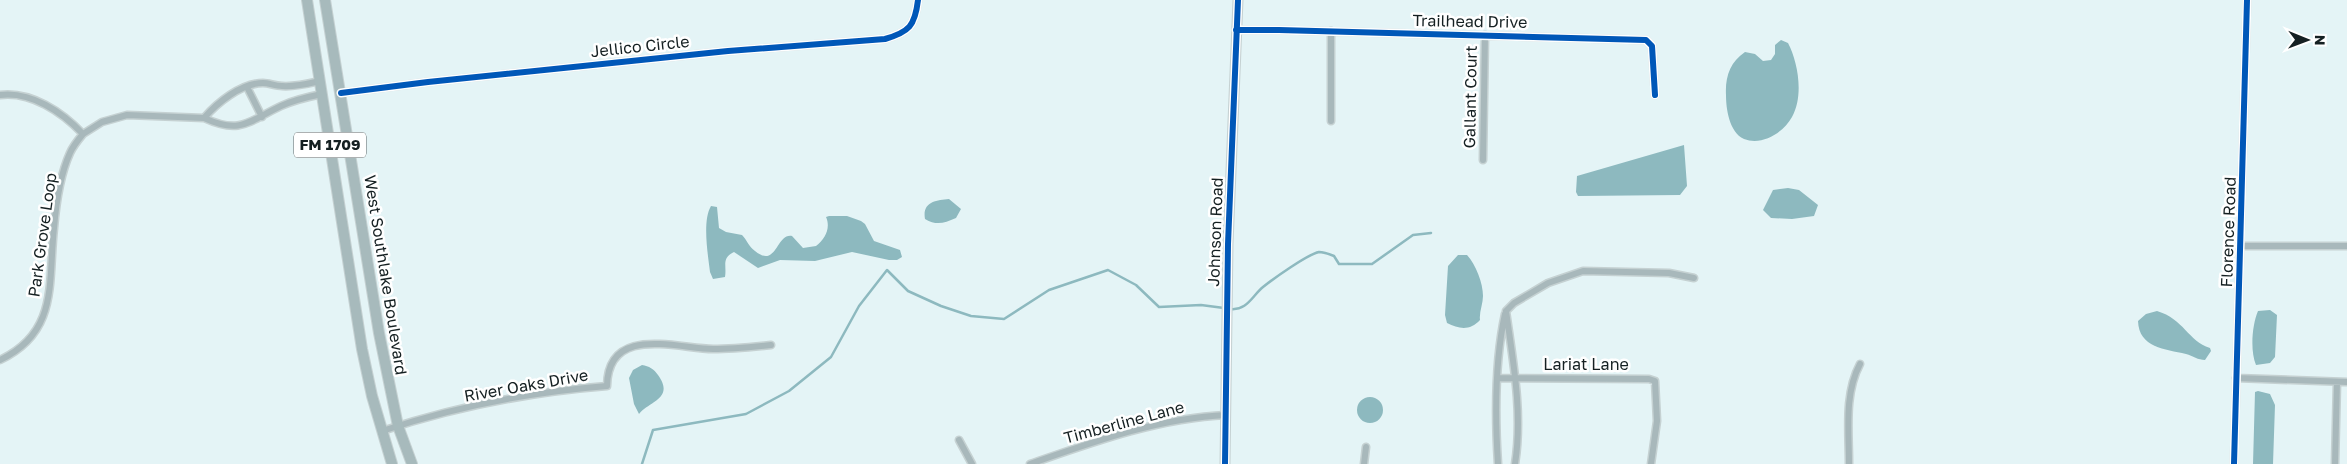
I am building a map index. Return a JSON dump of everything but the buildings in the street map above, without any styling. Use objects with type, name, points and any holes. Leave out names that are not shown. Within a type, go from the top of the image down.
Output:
[{"type":"main road","name":"West Southlake Boulevard","points":[[307,0],[360,340],[392,464]]},
{"type":"main road","name":"West Southlake Boulevard","points":[[325,0],[379,333],[398,426],[412,464]]},
{"type":"main road","points":[[320,81],[324,81],[342,98]]},
{"type":"street","name":"Jellico Circle","points":[[342,98],[428,82],[719,52],[885,39],[904,34],[914,20],[918,0]]},
{"type":"street","name":"Johnson Road","points":[[1225,464],[1227,297],[1238,0]]},
{"type":"street","name":"Florence Road","points":[[2234,464],[2247,0]]},
{"type":"street","name":"Trailhead Drive","points":[[1236,30],[1646,40],[1652,46],[1655,94]]},
{"type":"street","points":[[1331,31],[1331,121]]},
{"type":"street","name":"Gallant Court","points":[[1483,160],[1485,35]]},
{"type":"street","points":[[204,118],[214,106],[247,87],[264,83],[280,86],[298,86],[320,81]]},
{"type":"street","points":[[247,87],[262,117]]},
{"type":"street","points":[[0,95],[28,97],[53,109],[72,122],[82,134],[102,122],[127,116],[204,118],[220,126],[250,124],[292,101],[322,94]]},
{"type":"street","name":"Park Grove Loop","points":[[0,360],[12,354],[28,341],[40,323],[48,300],[52,269],[53,229],[58,196],[70,153],[82,134]]},
{"type":"street","points":[[2241,246],[2347,246]]},
{"type":"street","points":[[1498,464],[1498,378],[1501,332],[1506,311],[1514,303],[1548,283],[1584,271],[1669,273],[1694,278]]},
{"type":"street","points":[[1506,311],[1515,378],[1519,442],[1515,464]]},
{"type":"street","name":"River Oaks Drive","points":[[382,431],[484,403],[576,388],[607,386],[607,374],[619,354],[638,344],[712,349],[771,345]]},
{"type":"street","points":[[1849,464],[1850,392],[1854,375],[1860,364]]},
{"type":"street","name":"Lariat Lane","points":[[1498,378],[1649,378],[1655,381],[1657,421],[1651,464]]},
{"type":"street","points":[[2236,378],[2347,382]]},
{"type":"street","points":[[2335,464],[2337,382]]},
{"type":"street","name":"Timberline Lane","points":[[1030,464],[1117,435],[1193,417],[1226,415]]},
{"type":"street","points":[[959,440],[972,464]]},
{"type":"street","points":[[1364,464],[1366,447]]},
{"type":"water","points":[[1781,40],[1788,43],[1797,69],[1799,89],[1796,109],[1788,123],[1778,133],[1758,141],[1744,139],[1735,131],[1729,119],[1726,88],[1730,70],[1736,60],[1745,52],[1755,54],[1763,61],[1771,60],[1775,54],[1775,45]]},
{"type":"water","points":[[1684,145],[1687,186],[1680,195],[1578,196],[1576,192],[1577,176]]},
{"type":"water","points":[[1788,188],[1799,190],[1818,205],[1814,216],[1792,219],[1771,218],[1763,210],[1773,190]]},
{"type":"water","points":[[949,199],[961,209],[956,218],[941,223],[925,219],[928,205],[935,201]]},
{"type":"water","points":[[711,206],[717,207],[719,228],[726,232],[742,235],[753,249],[762,255],[768,256],[783,240],[792,236],[803,248],[816,246],[826,233],[828,225],[826,217],[847,216],[865,224],[874,241],[900,250],[902,257],[897,260],[889,260],[852,252],[815,261],[780,260],[758,268],[734,252],[727,257],[725,277],[713,279],[710,272],[706,238],[708,212]]},
{"type":"water","points":[[1458,255],[1467,255],[1470,259],[1478,274],[1483,291],[1480,320],[1472,326],[1464,328],[1447,323],[1445,315],[1448,266]]},
{"type":"water","points":[[2270,310],[2277,315],[2275,357],[2270,363],[2256,365],[2252,345],[2256,317],[2258,311]]},
{"type":"water","points":[[2157,311],[2174,319],[2196,340],[2210,348],[2211,351],[2205,360],[2154,346],[2143,337],[2139,330],[2138,321],[2146,314]]},
{"type":"water","points":[[642,365],[651,368],[656,373],[664,389],[659,399],[639,414],[634,404],[629,378],[633,370]]},
{"type":"water","points":[[2255,392],[2270,394],[2275,405],[2273,464],[2253,464]]},
{"type":"water","points":[[1370,397],[1380,400],[1383,410],[1380,420],[1370,423],[1360,420],[1357,410],[1360,400]]},
{"type":"waterway","points":[[1230,309],[1241,308],[1268,283],[1307,257],[1319,252],[1334,256],[1339,264],[1372,264],[1413,235],[1431,233]]},
{"type":"waterway","points":[[642,464],[653,430],[746,414],[789,391],[831,357],[859,306],[887,270],[908,291],[941,306],[971,316],[1004,319],[1049,290],[1108,270],[1136,285],[1159,307],[1201,305],[1224,308]]},
{"type":"cycle path","points":[[341,93],[428,82],[728,51],[885,39],[900,34],[909,27],[913,22],[918,0]]},
{"type":"cycle path","points":[[1225,464],[1228,244],[1238,0]]},
{"type":"cycle path","points":[[2234,464],[2247,0]]},
{"type":"cycle path","points":[[1236,30],[1646,40],[1652,46],[1655,95]]}]
